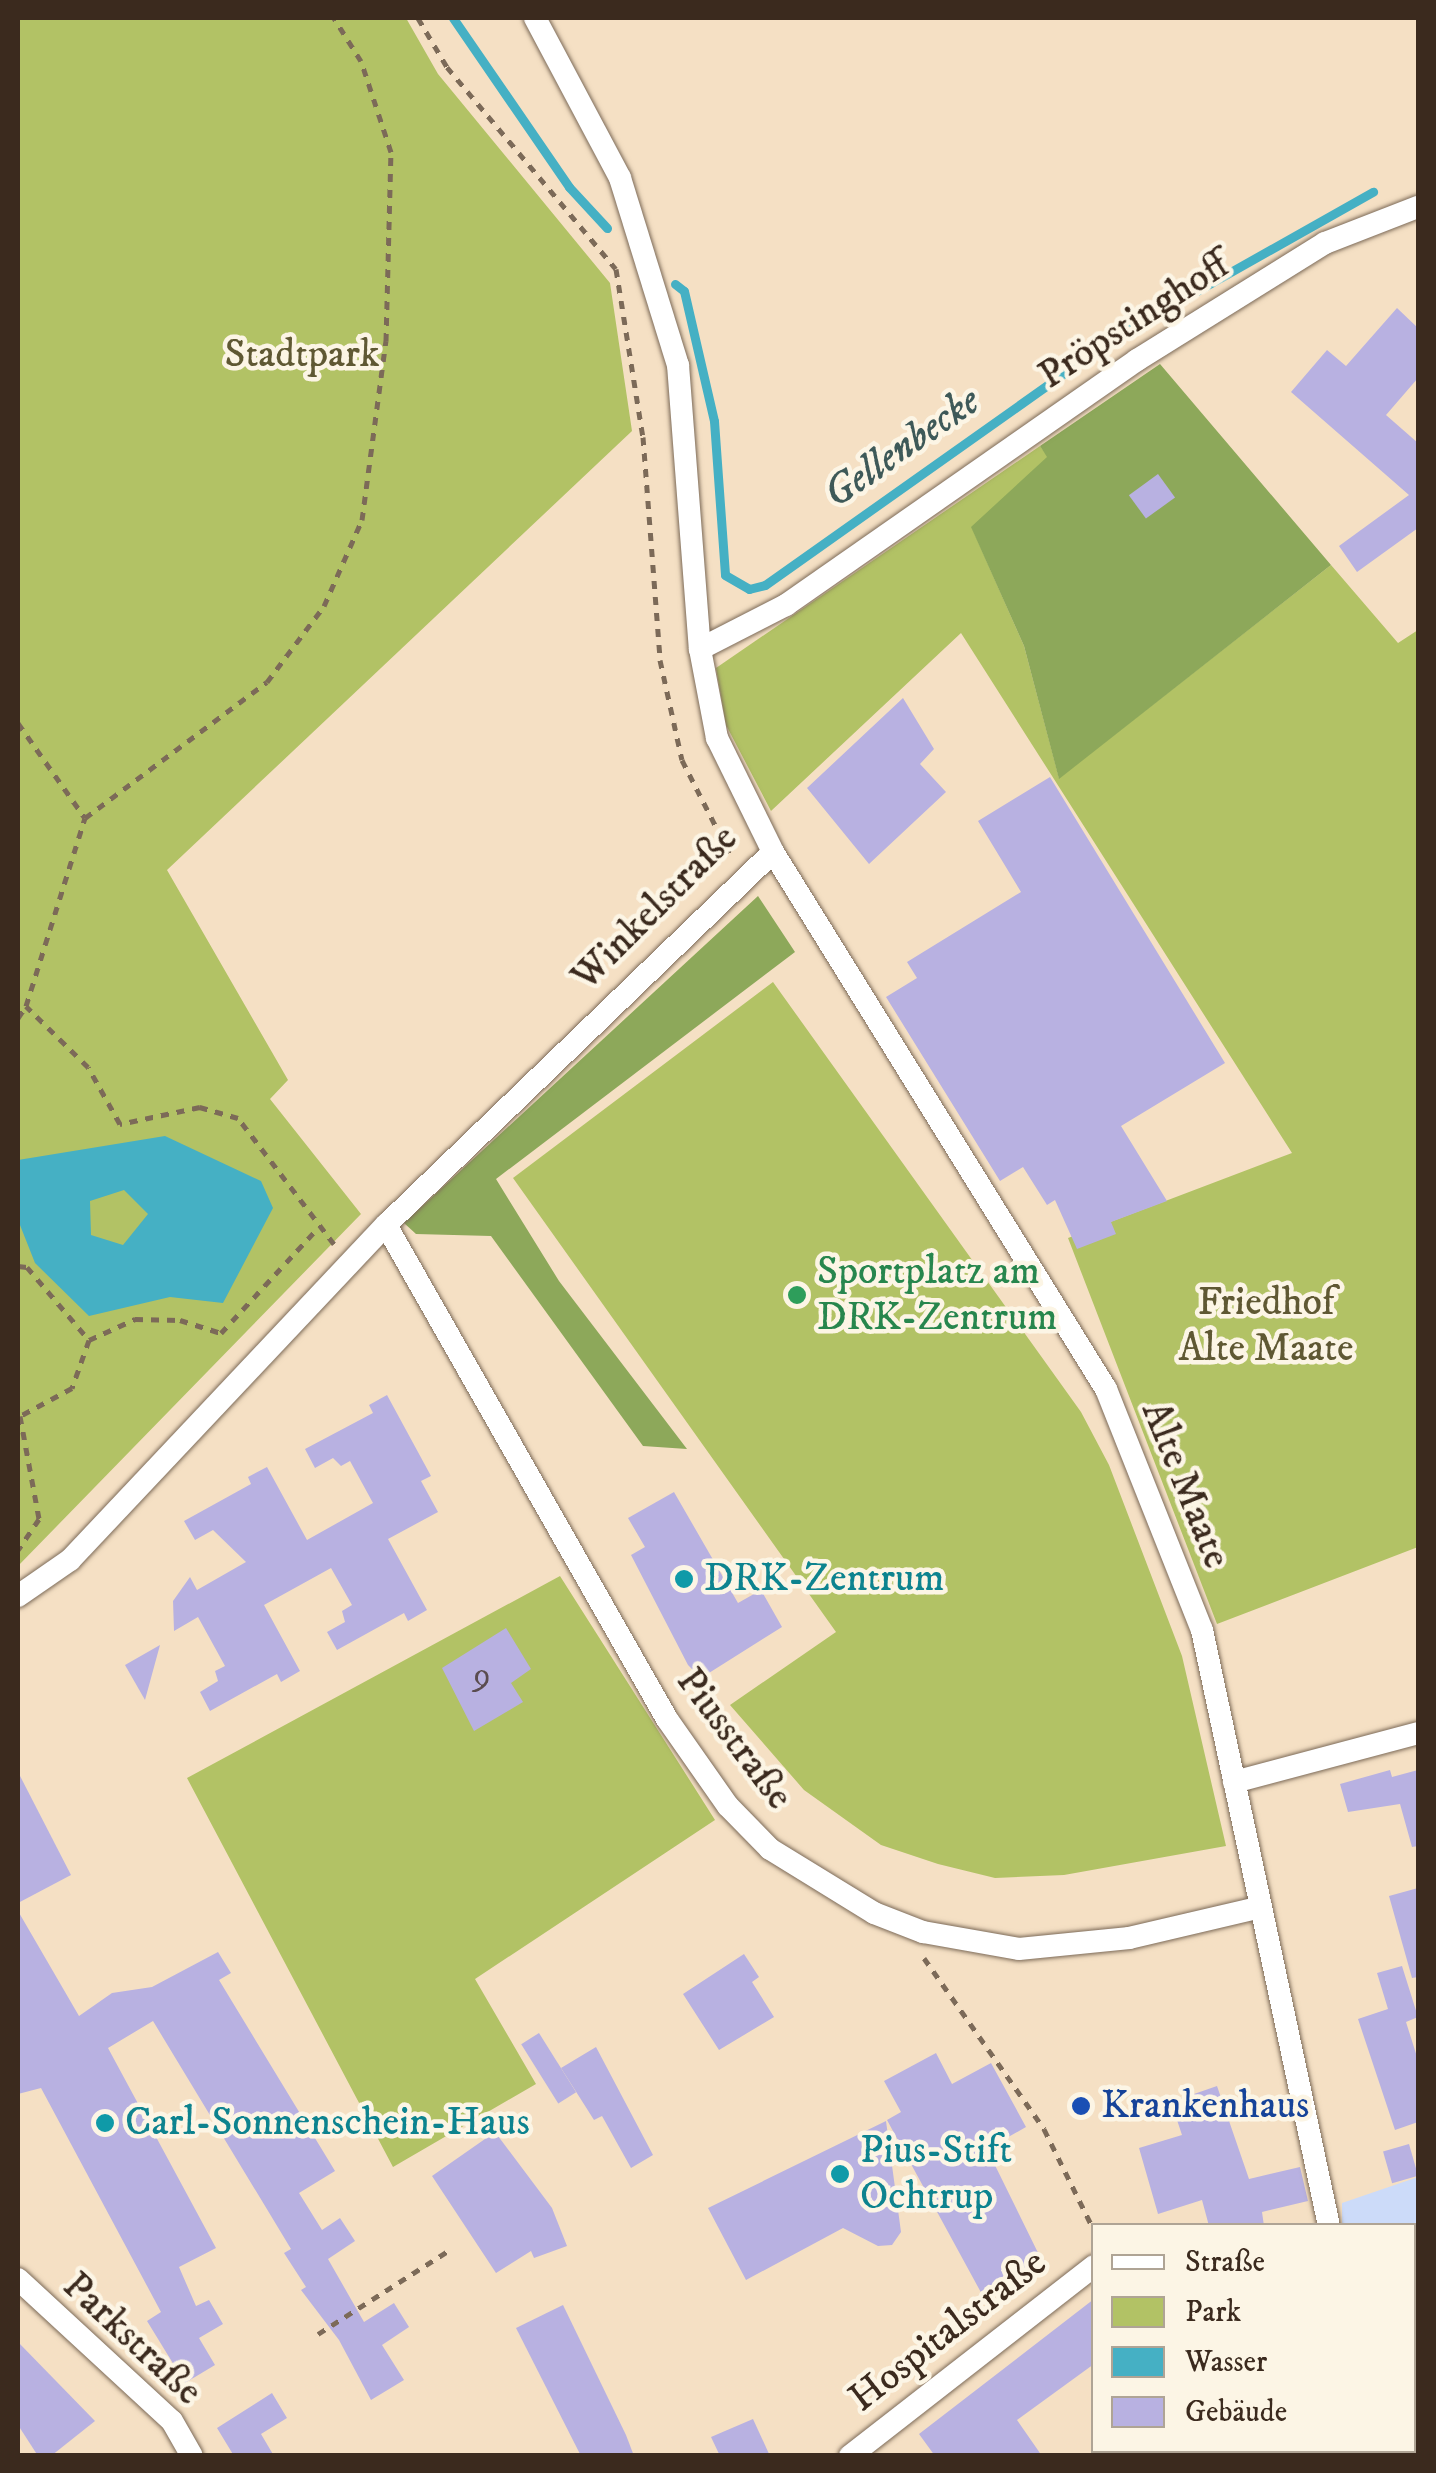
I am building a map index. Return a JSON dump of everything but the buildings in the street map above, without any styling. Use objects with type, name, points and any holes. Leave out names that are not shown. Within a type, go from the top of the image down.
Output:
[{"type":"street","name":"Winkelstraße","points":[[18,1596],[70,1560],[386,1225],[742,876],[773,852],[717,738],[700,649],[678,365],[620,178],[535,18]]},
{"type":"street","name":"Pröpstinghoff","points":[[700,649],[786,605],[1137,360],[1325,243],[1418,207]]},
{"type":"street","name":"Alte Maate","points":[[773,852],[1106,1389],[1202,1630],[1257,1908],[1327,2223]]},
{"type":"street","name":"Piusstraße","points":[[386,1225],[667,1719],[728,1806],[770,1849],[874,1913],[923,1932],[1019,1950],[1129,1938],[1257,1908]]},
{"type":"street","points":[[1234,1782],[1418,1732]]},
{"type":"street","name":"Hospitalstraße","points":[[850,2456],[1091,2268]]},
{"type":"street","name":"Parkstraße","points":[[20,2287],[172,2421],[192,2456]]},
{"type":"path","points":[[18,1018],[26,1006],[85,818],[267,682],[324,606],[362,520],[386,341],[391,152],[361,61],[334,18]]},
{"type":"path","points":[[418,18],[446,68],[616,269],[643,437],[660,660],[682,760],[742,876]]},
{"type":"path","points":[[18,724],[85,818]]},
{"type":"path","points":[[26,1006],[88,1067],[120,1124],[200,1107],[238,1118],[317,1230],[354,1262]]},
{"type":"path","points":[[18,1550],[39,1520],[20,1416],[72,1388],[89,1340],[135,1319],[180,1320],[221,1332],[317,1230]]},
{"type":"path","points":[[18,1266],[28,1268],[89,1340]]},
{"type":"path","points":[[920,1952],[1044,2129],[1091,2224]]},
{"type":"path","points":[[318,2334],[448,2250]]},
{"type":"shaded area","points":[[1418,2177],[1418,2455],[1354,2453],[1416,2453],[1416,2223],[1342,2223],[1342,2203]]},
{"type":"green space","name":"Stadtpark","points":[[18,18],[406,18],[438,74],[610,283],[632,431],[167,870],[288,1080],[270,1099],[361,1214],[18,1566]]},
{"type":"green space","points":[[1160,364],[1331,565],[1059,779],[1024,646],[971,527],[1047,457],[1040,446]]},
{"type":"green space","name":"Friedhof Alte Maate","points":[[1040,446],[1048,457],[972,528],[1024,646],[1059,778],[1331,565],[1398,643],[1418,630],[1418,1547],[1217,1624],[1068,1238],[1292,1153],[961,633],[771,811],[726,725],[716,668]]},
{"type":"green space","points":[[758,896],[795,952],[496,1179],[559,1281],[687,1449],[643,1446],[491,1236],[416,1234],[404,1223]]},
{"type":"green space","points":[[773,982],[1081,1412],[1109,1465],[1182,1656],[1226,1846],[1064,1875],[995,1878],[938,1864],[881,1845],[804,1790],[730,1705],[836,1632],[513,1178]]},
{"type":"green space","points":[[560,1576],[715,1820],[475,1979],[536,2084],[393,2167],[187,1778]]},
{"type":"water","points":[[165,1136],[261,1181],[273,1208],[223,1303],[170,1297],[89,1316],[35,1263],[18,1220],[18,1160]],"holes":[[[124,1190],[148,1214],[123,1245],[91,1235],[90,1201]]]},
{"type":"waterway","name":"Gellenbecke","points":[[453,18],[569,187],[607,228]]},
{"type":"waterway","name":"Gellenbecke","points":[[675,284],[684,291],[714,421],[725,575],[749,589],[765,585],[1117,336],[1373,192]]},
{"type":"place","name":"Sportplatz am DRK-Zentrum","points":[[797,1295]]},
{"type":"place","name":"DRK-Zentrum","points":[[684,1579]]},
{"type":"place","name":"Krankenhaus","points":[[1081,2106]]},
{"type":"place","name":"Carl-Sonnenschein-Haus","points":[[105,2123]]},
{"type":"place","name":"Pius-Stift Ochtrup","points":[[840,2174]]}]
